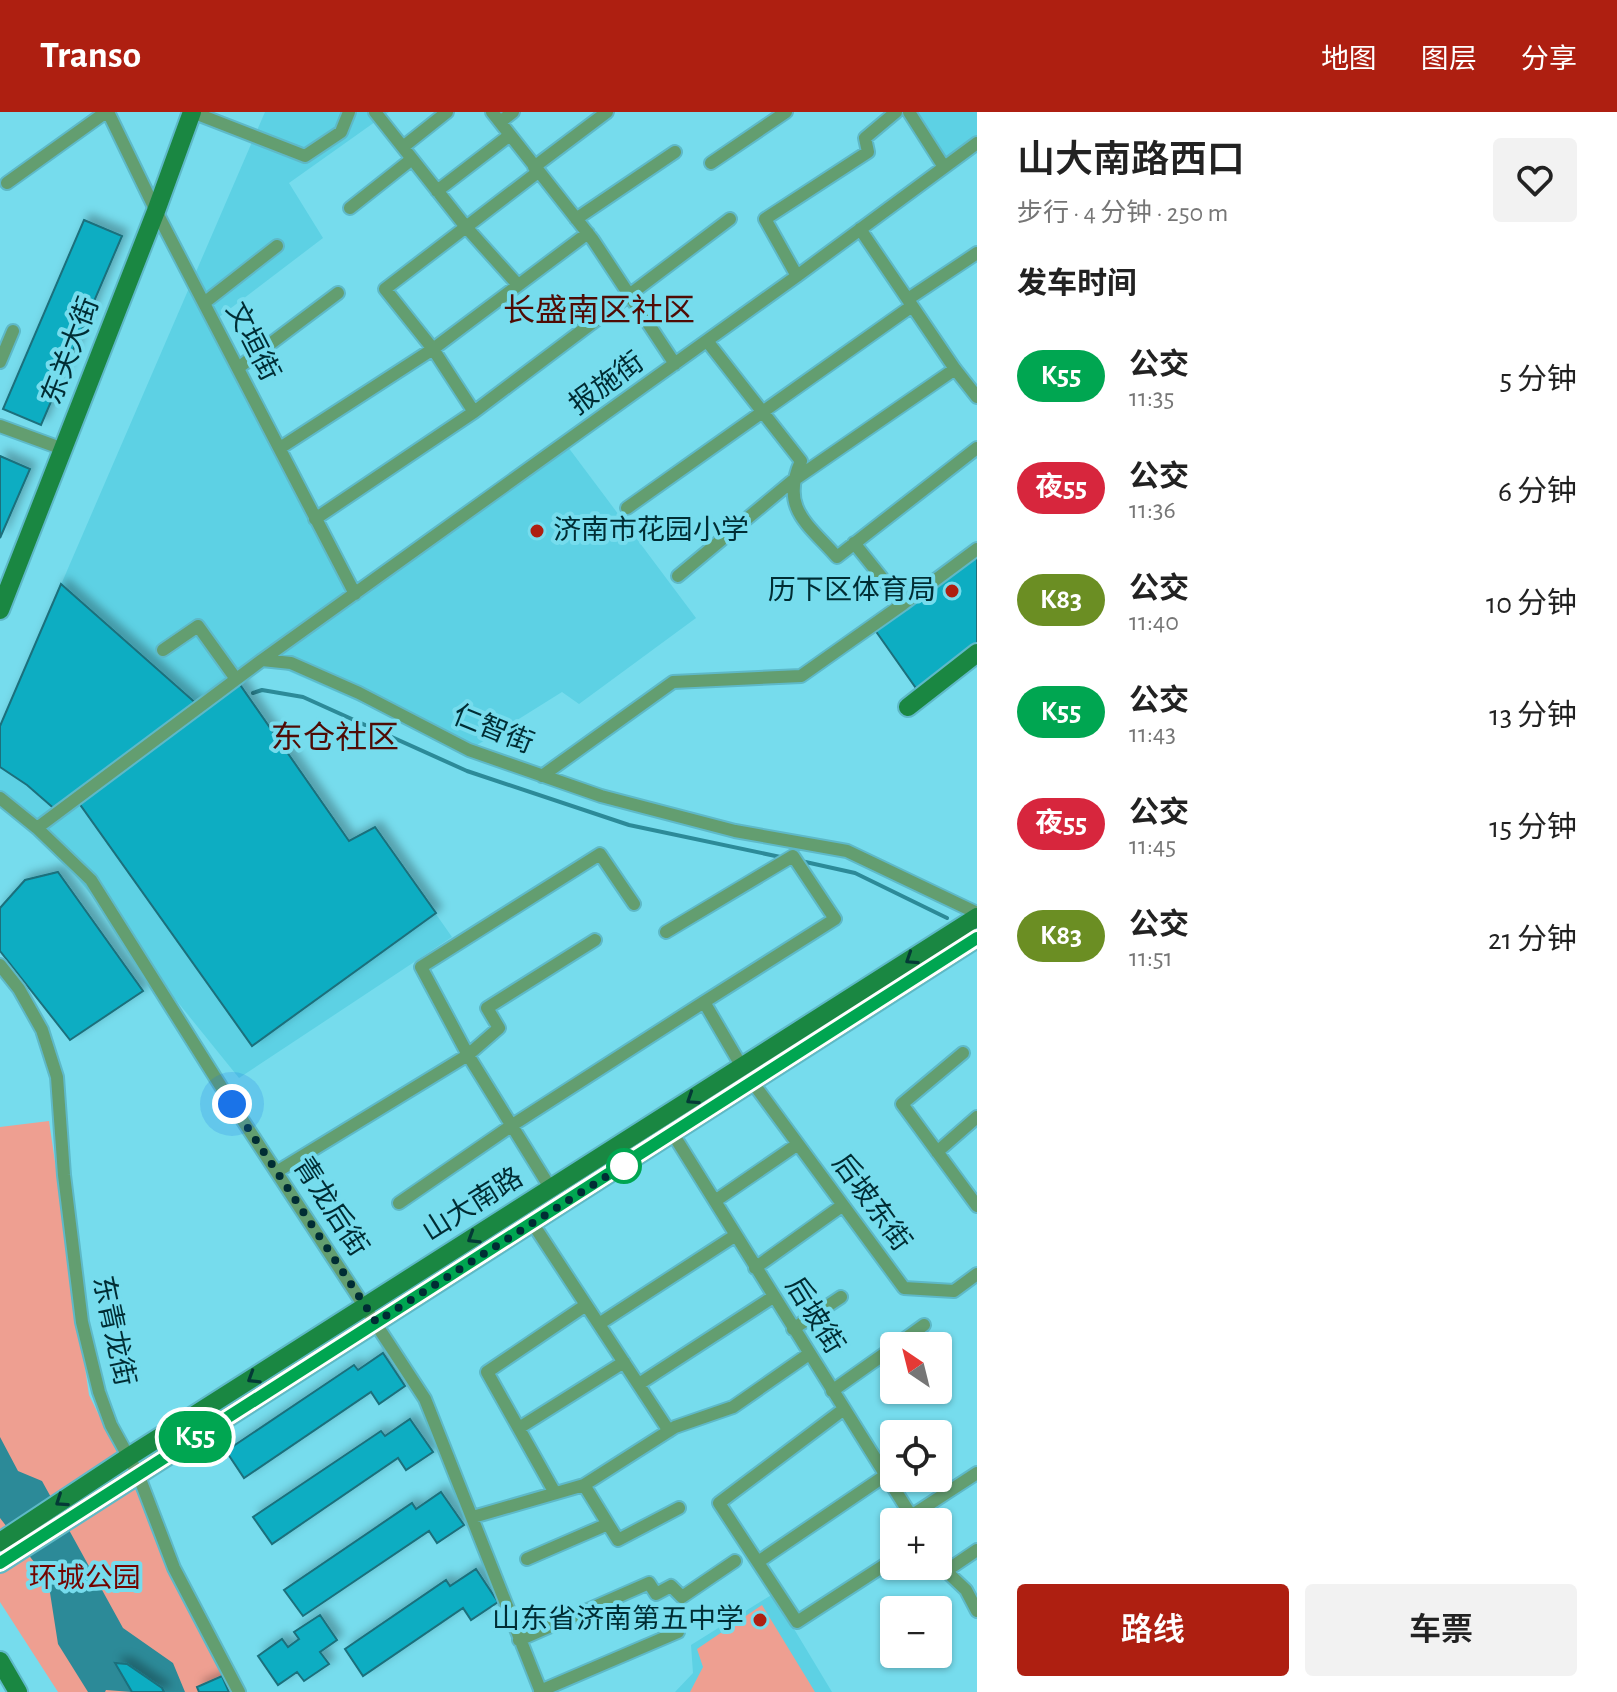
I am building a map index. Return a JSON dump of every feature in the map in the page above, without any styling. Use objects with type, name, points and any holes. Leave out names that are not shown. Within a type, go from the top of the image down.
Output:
[{"type":"main road","name":"东关大街","points":[[0,610],[192,112]]},
{"type":"main road","points":[[908,707],[977,653]]},
{"type":"main road","name":"山大南路","points":[[0,1563],[135,1476],[551,1189],[977,915]]},
{"type":"main road","name":"山大南路","points":[[0,1542],[126,1458],[370,1314],[533,1224],[977,938]]},
{"type":"main road","points":[[0,1661],[18,1692]]},
{"type":"street","points":[[7,183],[107,112]]},
{"type":"street","name":"文垣街","points":[[107,112],[355,594]]},
{"type":"street","points":[[192,112],[305,156],[341,132],[349,112]]},
{"type":"street","points":[[375,112],[466,227],[518,285]]},
{"type":"street","points":[[403,147],[447,112]]},
{"type":"street","points":[[513,112],[496,117],[588,233],[675,364]]},
{"type":"street","points":[[474,412],[433,349],[385,289],[607,112]]},
{"type":"street","points":[[711,163],[786,112]]},
{"type":"street","points":[[797,276],[765,219],[868,152],[865,138],[896,112]]},
{"type":"street","points":[[909,112],[944,167]]},
{"type":"street","points":[[437,191],[510,135]]},
{"type":"street","name":"报施街","points":[[262,660],[977,143]]},
{"type":"street","points":[[576,219],[675,152]]},
{"type":"street","points":[[350,208],[412,159]]},
{"type":"street","points":[[315,519],[474,412],[730,219]]},
{"type":"street","points":[[860,229],[977,397]]},
{"type":"street","points":[[280,448],[433,349],[588,233]]},
{"type":"street","points":[[204,303],[277,246]]},
{"type":"street","points":[[627,508],[977,253]]},
{"type":"street","points":[[238,368],[338,293]]},
{"type":"street","points":[[0,362],[13,331]]},
{"type":"street","points":[[707,341],[801,461],[791,482],[796,512],[837,557],[977,448]]},
{"type":"street","points":[[678,576],[791,482],[955,369]]},
{"type":"street","points":[[0,426],[63,449]]},
{"type":"street","points":[[854,543],[903,604]]},
{"type":"street","points":[[542,776],[673,682],[801,676],[977,549]]},
{"type":"street","points":[[163,650],[198,626],[236,679]]},
{"type":"street","points":[[37,828],[262,660]]},
{"type":"street","name":"仁智街","points":[[262,660],[291,663],[359,693],[469,750],[601,796],[735,831],[847,851],[977,915]]},
{"type":"street","name":"青龙后街","points":[[0,798],[37,828],[91,880],[232,1104],[425,1399],[541,1692]]},
{"type":"street","points":[[551,1189],[468,1055],[421,967],[600,854],[634,904]]},
{"type":"street","points":[[399,1203],[511,1126],[835,919],[793,856],[666,932]]},
{"type":"street","points":[[278,1171],[468,1055],[499,1028],[487,1008],[595,940]]},
{"type":"street","name":"东青龙街","points":[[0,965],[19,989],[42,1030],[57,1077],[64,1175],[82,1322],[99,1392],[174,1568],[239,1692]]},
{"type":"street","points":[[704,1002],[742,1067]]},
{"type":"street","points":[[963,1053],[902,1104],[937,1152],[972,1188],[977,1206]]},
{"type":"street","name":"后坡东街","points":[[753,1083],[904,1288],[954,1291],[977,1274]]},
{"type":"street","points":[[937,1152],[977,1117]]},
{"type":"street","name":"后坡街","points":[[673,1134],[880,1466]]},
{"type":"street","points":[[715,1201],[798,1144]]},
{"type":"street","points":[[755,1268],[843,1205]]},
{"type":"street","points":[[533,1224],[669,1431]]},
{"type":"street","points":[[599,1324],[736,1235]]},
{"type":"street","points":[[639,1384],[773,1297]]},
{"type":"street","points":[[793,1329],[841,1297]]},
{"type":"street","points":[[555,1493],[487,1372],[586,1305]]},
{"type":"street","points":[[914,1332],[924,1325]]},
{"type":"street","points":[[473,1517],[584,1485],[669,1431],[733,1407],[809,1354]]},
{"type":"street","points":[[832,1391],[880,1356]]},
{"type":"street","points":[[519,1428],[624,1362]]},
{"type":"street","points":[[840,1412],[719,1503],[797,1622],[880,1568]]},
{"type":"street","points":[[928,1508],[977,1473]]},
{"type":"street","points":[[758,1562],[880,1479]]},
{"type":"street","points":[[584,1485],[618,1540],[679,1508]]},
{"type":"street","points":[[527,1559],[608,1524]]},
{"type":"street","points":[[952,1567],[977,1550]]},
{"type":"street","points":[[519,1640],[649,1583],[656,1594],[671,1586],[682,1597],[735,1561]]},
{"type":"street","points":[[952,1575],[971,1586],[977,1611]]},
{"type":"street","points":[[541,1692],[678,1632]]},
{"type":"shaded area","points":[[265,112],[389,112],[289,183],[323,238],[214,321],[355,593],[565,443],[696,618],[579,704],[562,692],[469,750],[263,660],[236,680],[349,841],[375,827],[452,937],[239,1078],[37,828],[0,801],[0,726]]},
{"type":"shaded area","points":[[908,112],[977,112],[977,143],[944,167]]},
{"type":"shaded area","points":[[0,1437],[18,1471],[42,1481],[123,1628],[173,1663],[185,1692],[164,1692],[127,1664],[116,1663],[132,1692],[88,1692],[58,1644],[48,1580],[0,1518]]},
{"type":"shaded area","name":"山东省济南第五中学","points":[[773,1594],[832,1692],[675,1692],[693,1673],[691,1645]]},
{"type":"green space","name":"环城公园","points":[[49,1121],[89,1395],[208,1638],[240,1692],[58,1692],[0,1602],[0,1127]]},
{"type":"green space","name":"山东省济南第五中学","points":[[762,1605],[815,1692],[690,1692],[703,1667],[697,1649]]},
{"type":"building","points":[[84,220],[122,236],[41,425],[3,409]]},
{"type":"building","points":[[0,456],[30,469],[0,538]]},
{"type":"building","name":"历下区体育局","points":[[977,552],[977,645],[918,691],[875,630]]},
{"type":"building","points":[[61,584],[199,706],[236,679],[349,841],[375,827],[436,913],[252,1046],[76,799],[58,812],[0,767],[0,726]]},
{"type":"building","points":[[58,872],[143,991],[70,1040],[0,951],[0,908],[25,880]]},
{"type":"building","points":[[383,1353],[405,1386],[379,1404],[371,1392],[244,1478],[226,1451],[354,1365],[358,1370]]},
{"type":"building","points":[[410,1419],[433,1452],[406,1470],[398,1458],[272,1544],[253,1517],[381,1431],[385,1436]]},
{"type":"building","points":[[441,1492],[464,1525],[437,1543],[429,1531],[303,1616],[284,1590],[412,1503],[416,1509]]},
{"type":"building","points":[[476,1569],[498,1602],[471,1620],[463,1608],[363,1676],[345,1649],[446,1580],[450,1586]]},
{"type":"building","points":[[320,1615],[337,1640],[320,1652],[329,1664],[304,1681],[297,1672],[278,1685],[258,1656],[282,1639],[288,1647],[299,1639],[294,1632]]},
{"type":"building","points":[[115,1663],[127,1664],[164,1692],[132,1692]]},
{"type":"building","points":[[222,1676],[229,1692],[199,1692],[197,1687]]},
{"type":"waterway","points":[[253,693],[262,690],[303,697],[467,771],[629,825],[785,858]]},
{"type":"waterway","points":[[801,861],[855,873],[947,918]]},
{"type":"bus line","name":"K55","points":[[0,1563],[977,938]]},
{"type":"place","name":"济南市花园小学","points":[[537,531]]},
{"type":"place","name":"历下区体育局","points":[[952,591]]},
{"type":"place","name":"山东省济南第五中学","points":[[760,1620]]},
{"type":"district","name":"长盛南区社区","points":[[599,311]]},
{"type":"district","name":"东仓社区","points":[[335,738]]},
{"type":"route","points":[[232,1104],[376,1322],[626,1164],[624,1166]]}]
